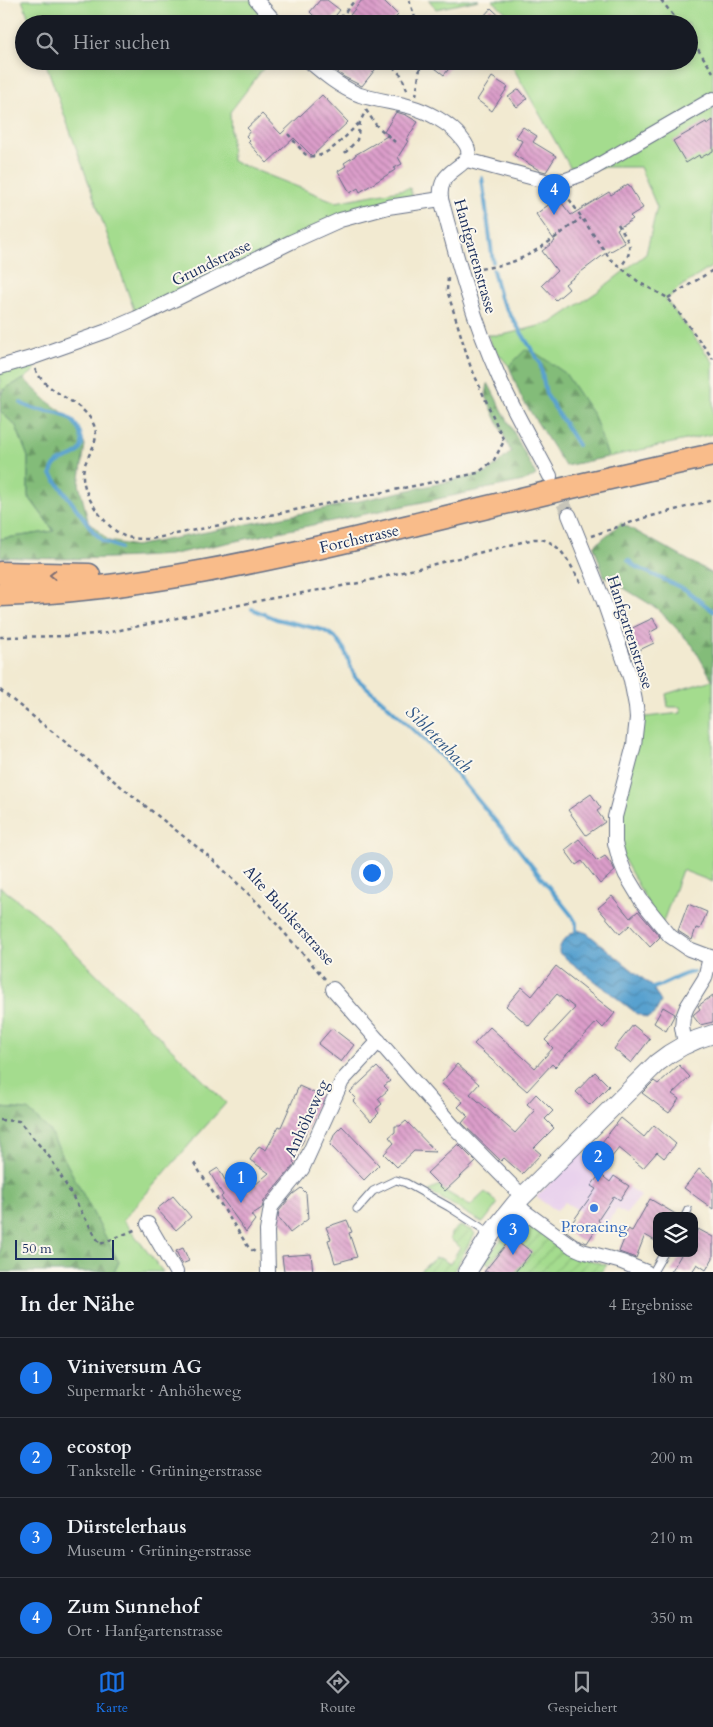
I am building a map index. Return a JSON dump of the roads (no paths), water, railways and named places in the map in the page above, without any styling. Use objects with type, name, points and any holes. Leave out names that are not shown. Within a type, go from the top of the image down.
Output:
[{"type":"highway","name":"Forchstrasse","points":[[0,595],[88,588],[172,576],[293,553],[713,455]]},
{"type":"highway","name":"Forchstrasse","points":[[0,609],[121,599],[250,577],[713,469]]},
{"type":"highway","points":[[0,573],[172,576]]},
{"type":"street","points":[[256,0],[269,15]]},
{"type":"street","points":[[322,70],[344,87],[360,95],[414,108],[435,117],[460,136],[468,147],[467,160],[540,180],[560,182],[585,173],[713,99]]},
{"type":"street","name":"Hanfgartenstrasse","points":[[467,160],[444,180],[441,199],[460,270],[481,335],[498,377],[550,476]]},
{"type":"street","name":"Grundstrasse","points":[[0,367],[31,358],[130,321],[305,235],[340,220],[388,207],[441,199]]},
{"type":"street","name":"Hanfgartenstrasse","points":[[569,515],[603,598],[630,680],[637,718],[634,745],[615,817],[615,843],[619,858],[632,886],[661,927],[682,946],[712,955]]},
{"type":"street","points":[[685,1044],[682,1027],[683,1017],[705,978],[712,955]]},
{"type":"street","name":"Alte Bubikerstrasse","points":[[333,989],[519,1200],[525,1212],[577,1249],[622,1262],[646,1272]]},
{"type":"street","points":[[467,1272],[491,1234],[519,1200],[657,1063],[685,1044],[713,1034]]},
{"type":"street","name":"Anhöheweg","points":[[268,1266],[267,1231],[271,1207],[302,1169],[342,1081],[379,1041]]},
{"type":"street","points":[[148,1224],[176,1272]]},
{"type":"lane","points":[[357,1209],[373,1191],[396,1180],[406,1183],[456,1211],[491,1234]]},
{"type":"lane","points":[[653,1272],[662,1257]]},
{"type":"water","points":[[578,930],[587,933],[652,986],[661,1002],[654,1015],[646,1018],[636,1013],[559,953],[560,946],[565,939]]},
{"type":"waterway","points":[[482,178],[493,262]]},
{"type":"waterway","points":[[493,270],[500,298],[540,363],[546,394],[578,445]]},
{"type":"waterway","name":"Sibletenbach","points":[[21,403],[29,407],[62,414],[75,424],[82,439],[81,448],[74,455],[56,464],[51,474],[93,531],[103,541],[120,548]]},
{"type":"waterway","points":[[628,560],[636,567],[686,590],[713,611]]},
{"type":"waterway","name":"Sibletenbach","points":[[252,609],[276,619],[323,630],[335,637],[344,649],[355,677],[443,758],[572,916],[576,923],[576,930]]},
{"type":"waterway","points":[[653,988],[684,974],[694,972]]},
{"type":"tunnel","points":[[554,484],[569,515]]},
{"type":"place","name":"Zum Sunnehof","points":[[554,215]]},
{"type":"place","name":"ecostop","points":[[598,1182]]},
{"type":"place","name":"Viniversum AG","points":[[241,1203]]},
{"type":"place","name":"Proracing","points":[[594,1208]]},
{"type":"place","name":"Dürstelerhaus","points":[[513,1255]]}]
